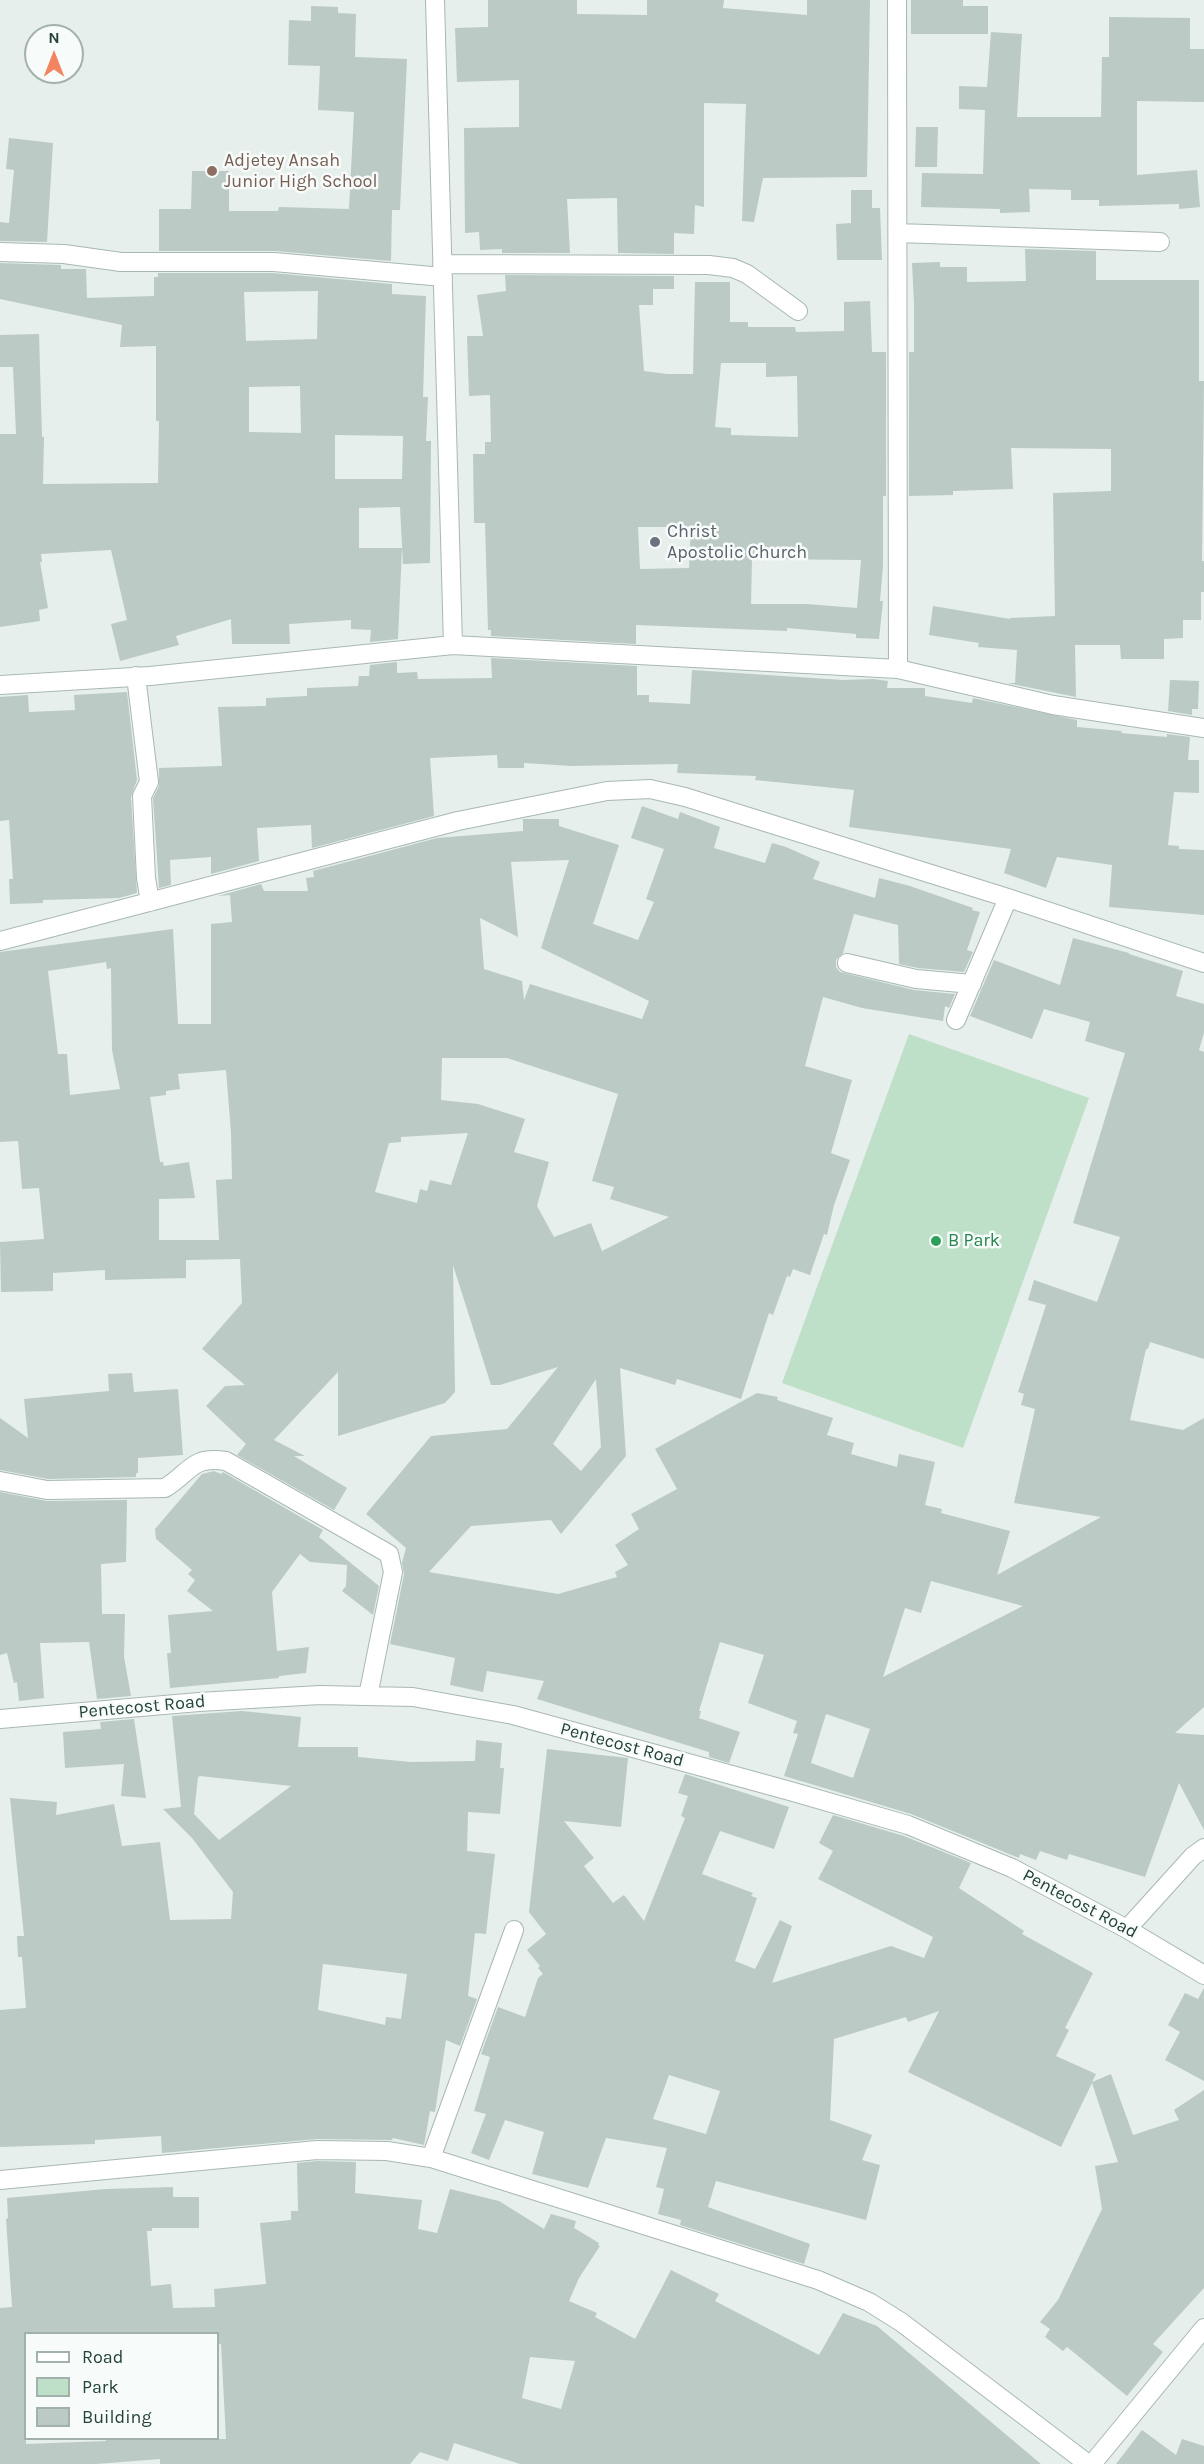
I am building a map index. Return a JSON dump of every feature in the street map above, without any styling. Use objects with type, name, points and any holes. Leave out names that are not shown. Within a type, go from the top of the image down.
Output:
[{"type":"street","points":[[435,0],[453,645]]},
{"type":"street","points":[[897,0],[898,669]]},
{"type":"street","points":[[898,233],[1160,242]]},
{"type":"street","points":[[0,252],[64,254],[120,262],[274,262],[443,271],[709,265],[733,268],[747,274],[798,311]]},
{"type":"street","points":[[0,684],[136,676],[453,645],[898,669],[1053,705],[1204,728]]},
{"type":"street","points":[[136,676],[149,782],[142,796],[146,878],[150,902]]},
{"type":"street","points":[[0,941],[458,821],[607,791],[650,789],[685,797],[1008,898],[1204,963]]},
{"type":"street","points":[[956,1020],[1008,898]]},
{"type":"street","points":[[847,963],[916,980],[972,984]]},
{"type":"street","points":[[0,1481],[47,1490],[165,1488],[181,1478],[193,1463],[209,1458],[226,1461],[389,1554],[393,1572],[368,1696]]},
{"type":"street","name":"Pentecost Road","points":[[0,1719],[199,1702],[320,1695],[413,1697],[513,1715],[908,1825],[1012,1868],[1127,1929],[1204,1975]]},
{"type":"street","points":[[1127,1929],[1193,1856],[1204,1848]]},
{"type":"street","points":[[431,2158],[514,1929]]},
{"type":"street","points":[[0,2181],[317,2150],[387,2151],[431,2158],[818,2280],[869,2302],[901,2322],[1090,2464],[1204,2328]]},
{"type":"green space","name":"B Park","points":[[909,1034],[1089,1098],[963,1448],[782,1383]]},
{"type":"building","points":[[488,0],[577,0],[577,14],[647,15],[647,0],[724,0],[723,8],[807,15],[807,0],[870,0],[867,177],[763,178],[754,222],[742,221],[746,104],[704,103],[704,207],[695,205],[694,234],[674,233],[674,254],[618,253],[617,198],[567,199],[570,253],[502,253],[502,249],[480,250],[479,232],[465,233],[464,128],[519,127],[519,80],[457,82],[455,28],[488,27]]},
{"type":"building","points":[[911,0],[963,0],[963,6],[988,6],[988,34],[911,34]]},
{"type":"building","points":[[311,6],[338,7],[338,13],[356,14],[355,57],[407,59],[400,210],[392,210],[391,261],[275,251],[159,251],[159,209],[191,209],[192,171],[229,171],[229,211],[278,211],[279,207],[349,209],[354,112],[318,110],[320,66],[288,65],[289,20],[311,21]]},
{"type":"building","points":[[1109,17],[1190,18],[1190,49],[1204,49],[1204,102],[1137,101],[1137,175],[1197,170],[1200,207],[1179,209],[1179,204],[1099,206],[1099,200],[1071,200],[1071,190],[1029,189],[1030,212],[1000,213],[1000,209],[921,207],[922,173],[983,174],[985,110],[959,109],[959,86],[987,87],[991,32],[1022,34],[1017,117],[1101,117],[1102,57],[1109,57]]},
{"type":"building","points":[[916,127],[938,127],[937,167],[915,167]]},
{"type":"building","points":[[9,138],[53,143],[47,242],[0,241],[0,222],[9,223],[14,170],[6,169]]},
{"type":"building","points":[[851,190],[872,190],[872,208],[880,208],[882,260],[837,260],[836,224],[851,223]]},
{"type":"building","points":[[1025,249],[1096,251],[1096,280],[1199,280],[1199,381],[1204,381],[1202,561],[1204,561],[1204,592],[1201,592],[1201,620],[1183,620],[1183,638],[1164,639],[1164,659],[1121,659],[1120,645],[1075,645],[1076,697],[1007,683],[1015,683],[1017,650],[978,647],[979,643],[929,635],[933,606],[1010,619],[1055,616],[1053,493],[1111,491],[1111,449],[1011,448],[1013,489],[953,491],[953,495],[909,496],[909,352],[914,352],[912,263],[940,262],[940,267],[967,267],[967,282],[1026,281]]},
{"type":"building","points":[[0,263],[61,265],[61,269],[86,269],[87,298],[154,296],[154,277],[158,277],[158,273],[273,273],[392,284],[392,294],[426,296],[423,397],[428,397],[426,441],[431,441],[430,563],[403,564],[400,507],[359,508],[359,548],[402,548],[398,639],[370,642],[371,630],[351,629],[351,620],[289,624],[290,644],[232,644],[231,619],[176,636],[179,645],[120,661],[111,624],[127,620],[111,550],[41,554],[42,562],[40,562],[48,608],[39,610],[40,621],[0,627],[0,434],[16,434],[13,367],[0,367],[0,335],[39,334],[42,437],[44,437],[43,484],[158,483],[159,421],[156,421],[156,346],[120,347],[122,325],[0,299]],"holes":[[[318,291],[317,339],[246,341],[244,292]],[[300,386],[301,433],[249,432],[249,387]],[[335,435],[403,436],[402,479],[335,479]]]},
{"type":"building","points":[[505,275],[674,276],[674,289],[653,289],[653,305],[639,305],[644,371],[667,374],[693,374],[695,282],[730,282],[730,322],[748,322],[748,327],[795,327],[796,332],[844,331],[844,302],[870,301],[872,352],[886,352],[886,496],[883,496],[883,566],[880,601],[883,601],[879,639],[856,638],[856,634],[787,628],[787,631],[636,625],[636,644],[491,636],[491,630],[488,630],[485,523],[474,523],[473,454],[485,454],[485,442],[491,442],[490,395],[469,396],[467,336],[483,336],[477,295],[506,291]],"holes":[[[721,363],[766,363],[766,377],[797,376],[798,437],[731,435],[731,428],[715,427]],[[638,527],[691,527],[689,568],[640,569]],[[752,559],[861,560],[857,608],[807,604],[751,604]]]},
{"type":"building","points":[[491,658],[637,666],[637,695],[649,695],[649,702],[690,704],[692,670],[843,680],[873,679],[888,681],[887,688],[925,688],[925,696],[972,703],[973,698],[1077,720],[1077,727],[1122,731],[1121,733],[1190,737],[1188,760],[1199,760],[1199,793],[1174,792],[1168,845],[1179,846],[1179,849],[1204,850],[1204,915],[1109,907],[1112,865],[1057,857],[1046,888],[1004,873],[1011,849],[849,827],[854,790],[755,780],[756,776],[677,773],[678,764],[571,766],[524,763],[524,768],[498,768],[497,755],[430,758],[434,816],[312,848],[311,825],[257,828],[259,861],[211,874],[211,857],[170,860],[171,885],[159,888],[153,798],[159,786],[159,768],[222,766],[218,707],[266,706],[266,698],[307,696],[307,688],[358,686],[359,676],[369,676],[370,665],[397,662],[397,673],[417,672],[418,679],[492,678]]},
{"type":"building","points":[[1170,680],[1199,681],[1198,709],[1192,709],[1192,715],[1168,711]]},
{"type":"building","points":[[127,692],[137,780],[131,797],[137,893],[119,898],[43,900],[43,903],[10,904],[9,879],[13,879],[9,820],[0,821],[0,697],[28,695],[29,712],[75,710],[74,695]]},
{"type":"building","points":[[642,806],[678,819],[680,812],[720,827],[714,848],[765,863],[772,843],[786,847],[820,862],[813,879],[875,898],[879,878],[910,886],[980,912],[967,950],[973,952],[964,972],[899,964],[898,925],[854,914],[843,953],[836,960],[836,967],[840,972],[914,990],[955,994],[949,1008],[945,1006],[943,1021],[862,1008],[823,997],[805,1066],[852,1080],[831,1153],[850,1160],[834,1205],[827,1235],[824,1234],[810,1275],[793,1269],[790,1277],[787,1276],[773,1315],[769,1313],[741,1399],[677,1379],[675,1385],[620,1368],[626,1456],[561,1534],[551,1520],[471,1526],[429,1572],[558,1594],[617,1577],[615,1572],[628,1565],[615,1545],[639,1529],[631,1514],[677,1489],[655,1449],[757,1393],[778,1397],[777,1400],[833,1418],[827,1435],[854,1443],[851,1454],[897,1467],[899,1454],[935,1462],[925,1505],[942,1509],[941,1513],[1010,1531],[997,1575],[1101,1517],[1014,1503],[1035,1409],[1021,1405],[1024,1394],[1018,1392],[1046,1305],[1028,1300],[1034,1280],[1097,1302],[1120,1237],[1073,1223],[1125,1053],[1085,1041],[1090,1022],[1044,1009],[1032,1039],[970,1016],[994,960],[1060,985],[1073,938],[1183,971],[1176,996],[1204,1004],[1204,1033],[1199,1050],[1204,1052],[1204,1359],[1150,1342],[1146,1349],[1130,1420],[1183,1430],[1204,1418],[1204,1707],[1175,1733],[1204,1735],[1204,1830],[1179,1783],[1145,1877],[1069,1854],[1067,1860],[1040,1851],[1036,1860],[1020,1854],[1019,1858],[911,1814],[784,1776],[798,1734],[793,1733],[797,1721],[748,1703],[764,1655],[720,1642],[699,1711],[701,1711],[699,1718],[740,1732],[729,1763],[709,1757],[709,1752],[537,1699],[544,1681],[487,1671],[483,1692],[450,1685],[455,1658],[390,1644],[404,1574],[402,1563],[406,1548],[366,1514],[431,1436],[507,1429],[558,1367],[500,1385],[491,1385],[453,1265],[455,1392],[445,1403],[338,1436],[338,1372],[274,1440],[305,1456],[294,1456],[347,1488],[334,1510],[237,1455],[246,1444],[206,1406],[225,1386],[245,1385],[202,1349],[242,1303],[240,1259],[186,1260],[186,1278],[105,1280],[105,1270],[53,1273],[53,1291],[1,1292],[0,1242],[44,1239],[39,1188],[22,1189],[18,1141],[0,1142],[0,952],[173,929],[178,1024],[211,1024],[211,924],[232,922],[230,895],[218,896],[261,884],[264,891],[308,891],[306,878],[314,877],[313,871],[437,838],[523,831],[523,819],[559,819],[559,826],[619,845],[593,924],[638,940],[654,902],[646,899],[664,849],[631,838]],"holes":[[[569,860],[541,948],[649,1001],[642,1019],[530,984],[524,1000],[522,981],[484,969],[480,918],[518,937],[511,862]],[[106,962],[107,969],[111,968],[112,1050],[120,1089],[70,1095],[67,1054],[58,1054],[48,971]],[[442,1058],[507,1058],[618,1094],[592,1181],[614,1187],[610,1199],[669,1217],[602,1251],[591,1223],[554,1237],[537,1206],[549,1162],[514,1152],[525,1119],[478,1104],[441,1100]],[[226,1070],[232,1179],[216,1180],[219,1240],[159,1240],[159,1199],[195,1198],[189,1162],[164,1166],[163,1162],[160,1162],[150,1097],[166,1095],[166,1091],[180,1089],[178,1074]],[[468,1133],[451,1185],[430,1180],[427,1191],[420,1189],[417,1203],[375,1192],[389,1143],[401,1142],[401,1137]],[[596,1379],[601,1447],[581,1471],[553,1444]],[[931,1581],[1023,1606],[883,1677],[905,1608],[921,1613]],[[826,1714],[870,1729],[853,1778],[811,1763]]]},
{"type":"building","points":[[132,1373],[134,1392],[178,1389],[183,1455],[138,1458],[136,1477],[48,1479],[0,1470],[0,1418],[28,1438],[24,1399],[109,1391],[108,1374]]},
{"type":"building","points":[[214,1471],[221,1474],[223,1472],[323,1530],[319,1537],[379,1586],[373,1615],[342,1591],[346,1586],[347,1565],[310,1562],[300,1554],[272,1592],[277,1651],[309,1647],[306,1673],[279,1676],[279,1678],[170,1688],[167,1653],[171,1653],[168,1615],[213,1611],[187,1591],[195,1580],[188,1574],[192,1570],[156,1539],[155,1529],[202,1474]]},
{"type":"building","points":[[0,1492],[47,1501],[127,1500],[126,1562],[101,1564],[102,1614],[125,1614],[124,1657],[131,1696],[97,1699],[89,1642],[40,1643],[44,1698],[19,1701],[17,1682],[14,1683],[7,1653],[0,1655]]},
{"type":"building","points":[[242,1711],[301,1717],[298,1747],[358,1747],[358,1757],[411,1762],[475,1761],[476,1740],[502,1743],[500,1768],[504,1768],[500,1814],[468,1812],[467,1851],[495,1854],[486,1934],[475,1933],[468,1996],[477,1999],[460,2046],[446,2040],[435,2112],[430,2111],[424,2145],[393,2138],[392,2140],[317,2139],[162,2153],[161,2136],[95,2140],[95,2144],[0,2147],[0,2010],[26,2008],[22,1957],[18,1957],[17,1936],[24,1936],[10,1798],[57,1802],[56,1815],[114,1804],[122,1846],[160,1842],[170,1920],[231,1919],[233,1892],[192,1838],[163,1809],[181,1807],[172,1716]],"holes":[[[198,1777],[291,1786],[219,1840],[194,1814]],[[323,1964],[407,1974],[401,2019],[386,2017],[385,2025],[318,2010]]]},
{"type":"building","points":[[134,1719],[146,1798],[121,1796],[124,1764],[65,1768],[63,1732],[101,1729],[100,1722]]},
{"type":"building","points":[[547,1749],[628,1758],[621,1827],[564,1821],[594,1858],[584,1866],[613,1903],[624,1895],[644,1921],[685,1818],[681,1816],[688,1796],[678,1793],[685,1774],[789,1807],[774,1849],[720,1831],[702,1874],[753,1893],[751,1896],[757,1898],[735,1961],[755,1969],[780,1920],[792,1926],[772,1983],[891,1946],[924,1958],[933,1937],[818,1879],[833,1851],[819,1843],[833,1815],[904,1836],[971,1863],[959,1888],[1024,1931],[1022,1934],[1093,1973],[1065,2028],[1069,2030],[1056,2056],[1096,2074],[1092,2082],[1111,2074],[1133,2135],[1179,2120],[1174,2110],[1204,2090],[1204,2288],[1153,2344],[1163,2352],[1127,2396],[1067,2347],[1063,2351],[1045,2337],[1050,2329],[1040,2322],[1058,2300],[1102,2209],[1095,2166],[1118,2162],[1092,2083],[1061,2147],[908,2072],[939,2011],[908,2022],[906,2017],[834,2039],[830,2120],[872,2135],[862,2160],[880,2165],[866,2220],[716,2181],[708,2207],[810,2244],[804,2264],[680,2225],[681,2220],[658,2214],[664,2189],[656,2187],[667,2148],[606,2138],[588,2188],[532,2174],[544,2132],[505,2120],[489,2160],[471,2153],[486,2114],[474,2111],[490,2057],[481,2054],[498,2007],[525,2017],[538,1978],[543,1974],[538,1968],[540,1966],[527,1950],[546,1934],[529,1912]],"holes":[[[669,2075],[720,2091],[706,2134],[653,2119]]]},
{"type":"building","points":[[1204,1988],[1204,2081],[1165,2060],[1180,2032],[1168,2025],[1185,1993],[1198,1999]]},
{"type":"building","points":[[356,2162],[355,2193],[422,2200],[418,2229],[437,2233],[450,2189],[499,2201],[544,2229],[551,2214],[576,2221],[574,2228],[599,2243],[600,2246],[579,2278],[569,2301],[597,2313],[595,2317],[635,2339],[671,2270],[719,2294],[715,2301],[819,2355],[843,2313],[877,2326],[1041,2464],[520,2464],[454,2443],[448,2461],[420,2452],[410,2464],[160,2464],[160,2459],[96,2464],[0,2464],[0,2308],[12,2307],[6,2219],[8,2218],[7,2198],[106,2189],[173,2187],[173,2197],[199,2197],[199,2228],[152,2228],[152,2231],[147,2231],[151,2286],[171,2284],[173,2308],[215,2307],[214,2289],[266,2284],[260,2223],[291,2220],[291,2211],[298,2211],[297,2163]],"holes":[[[530,2357],[575,2361],[561,2409],[522,2398]]]},
{"type":"building","points":[[1142,2430],[1176,2455],[1182,2439],[1204,2446],[1204,2464],[1116,2464]]},
{"type":"place","name":"Adjetey Ansah Junior High School","points":[[212,171]]},
{"type":"place","name":"Christ Apostolic Church","points":[[655,542]]},
{"type":"place","name":"B Park","points":[[936,1241]]}]
